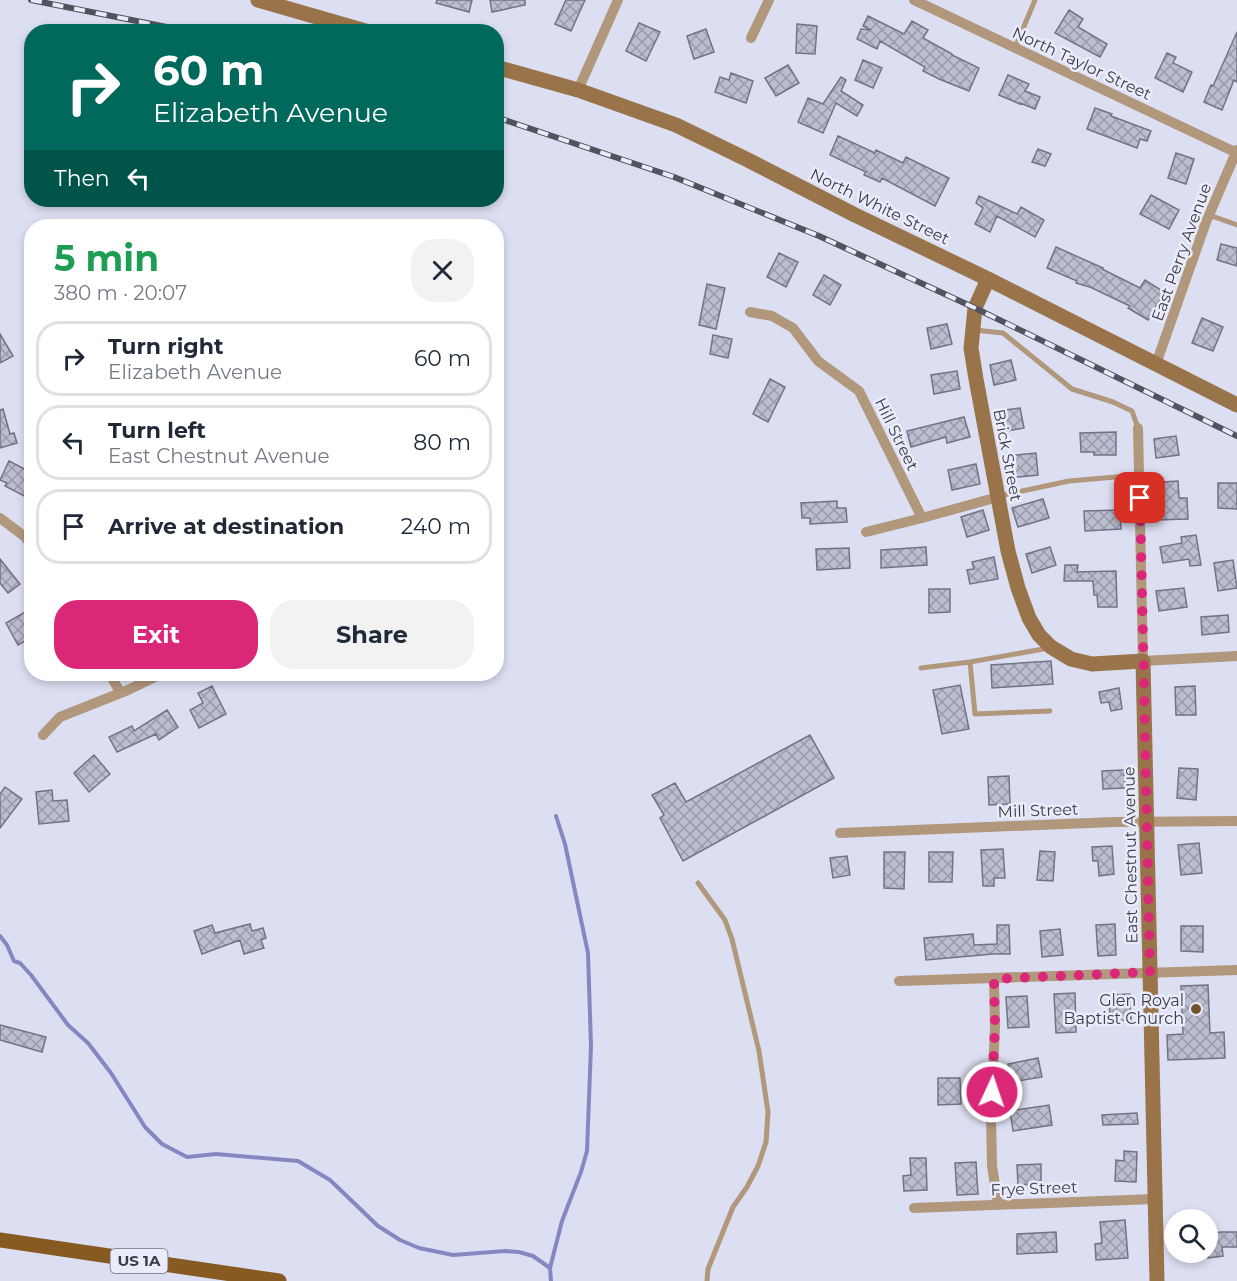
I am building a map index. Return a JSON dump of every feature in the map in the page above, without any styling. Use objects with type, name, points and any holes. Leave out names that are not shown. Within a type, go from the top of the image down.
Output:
[{"type":"main road","name":"US 1A","points":[[0,1240],[279,1281]]},
{"type":"street","points":[[258,0],[341,24]]},
{"type":"street","points":[[578,90],[618,0]]},
{"type":"street","points":[[751,38],[769,0]]},
{"type":"street","name":"North Taylor Street","points":[[914,0],[1237,152]]},
{"type":"street","name":"North White Street","points":[[504,70],[578,90],[676,125],[1237,405]]},
{"type":"street","name":"East Perry Avenue","points":[[1156,364],[1209,215],[1237,152]]},
{"type":"street","name":"Brick Street","points":[[987,279],[975,308],[971,348],[1008,551],[1029,618],[1039,635],[1051,647],[1071,659],[1092,664],[1143,661]]},
{"type":"street","name":"Hill Street","points":[[750,312],[772,316],[793,328],[818,361],[859,391],[922,518]]},
{"type":"street","name":"East Chestnut Avenue","points":[[1138,428],[1157,1281]]},
{"type":"street","points":[[866,532],[998,496]]},
{"type":"street","points":[[0,518],[24,536]]},
{"type":"street","points":[[1143,661],[1237,656]]},
{"type":"street","points":[[114,681],[120,692]]},
{"type":"street","points":[[43,735],[60,717],[147,681]]},
{"type":"street","name":"Mill Street","points":[[840,833],[1114,822],[1237,821]]},
{"type":"street","points":[[899,981],[1237,970]]},
{"type":"street","points":[[994,979],[995,1027],[991,1114],[992,1166],[998,1204]]},
{"type":"street","name":"Frye Street","points":[[914,1208],[1155,1199]]},
{"type":"lane","points":[[1015,48],[1035,0]]},
{"type":"lane","points":[[1209,215],[1237,225]]},
{"type":"lane","points":[[972,330],[1003,333],[1072,389],[1113,402],[1132,411],[1138,428]]},
{"type":"lane","points":[[998,496],[1069,481],[1139,475]]},
{"type":"lane","points":[[921,668],[970,662],[1051,647]]},
{"type":"lane","points":[[970,662],[975,714],[1050,711]]},
{"type":"lane","points":[[698,883],[725,920],[732,939],[759,1051],[768,1112],[766,1142],[758,1166],[733,1207],[708,1269],[707,1281]]},
{"type":"building","points":[[437,0],[472,0],[469,12],[436,3]]},
{"type":"building","points":[[490,0],[525,0],[525,5],[492,12]]},
{"type":"building","points":[[566,0],[585,0],[571,31],[555,24]]},
{"type":"building","points":[[1069,10],[1083,19],[1078,27],[1107,44],[1100,57],[1055,33]]},
{"type":"building","points":[[868,16],[904,34],[912,21],[928,30],[923,38],[979,68],[969,91],[923,71],[925,67],[880,41],[877,49],[857,39],[861,29],[871,30],[863,26]]},
{"type":"building","points":[[639,23],[660,32],[646,61],[626,51]]},
{"type":"building","points":[[797,24],[817,26],[815,54],[796,53]]},
{"type":"building","points":[[706,29],[714,52],[694,59],[687,36]]},
{"type":"building","points":[[1237,32],[1237,82],[1234,80],[1222,110],[1204,102]]},
{"type":"building","points":[[1167,53],[1176,57],[1173,63],[1192,72],[1183,92],[1155,78]]},
{"type":"building","points":[[863,60],[882,68],[873,88],[855,80]]},
{"type":"building","points":[[788,65],[799,83],[776,96],[765,78]]},
{"type":"building","points":[[731,73],[753,81],[746,103],[715,92],[720,77],[729,80]]},
{"type":"building","points":[[1008,75],[1029,84],[1025,91],[1040,97],[1035,109],[999,95]]},
{"type":"building","points":[[841,77],[846,80],[841,91],[863,105],[857,116],[836,103],[823,133],[798,122],[808,98],[823,104]]},
{"type":"building","points":[[1095,108],[1151,131],[1147,141],[1140,139],[1137,148],[1087,129]]},
{"type":"building","points":[[838,136],[903,163],[906,157],[949,178],[935,206],[882,178],[880,182],[864,175],[866,172],[830,155]]},
{"type":"building","points":[[1038,149],[1051,154],[1045,166],[1032,162]]},
{"type":"building","points":[[1176,153],[1194,159],[1186,184],[1168,178]]},
{"type":"building","points":[[1151,195],[1179,210],[1169,229],[1140,214]]},
{"type":"building","points":[[979,196],[1017,214],[1021,207],[1044,220],[1035,237],[997,216],[990,232],[975,224],[983,208],[976,203]]},
{"type":"building","points":[[1221,244],[1237,248],[1237,266],[1217,260]]},
{"type":"building","points":[[1056,247],[1140,288],[1145,280],[1164,292],[1148,320],[1128,308],[1130,306],[1047,268]]},
{"type":"building","points":[[779,253],[798,262],[786,287],[767,277]]},
{"type":"building","points":[[824,275],[841,285],[830,305],[813,295]]},
{"type":"building","points":[[707,284],[725,288],[716,329],[699,325]]},
{"type":"building","points":[[1202,318],[1223,327],[1213,351],[1192,343]]},
{"type":"building","points":[[947,324],[952,344],[931,349],[927,328]]},
{"type":"building","points":[[0,334],[13,356],[0,363]]},
{"type":"building","points":[[713,335],[732,339],[728,358],[710,354]]},
{"type":"building","points":[[1011,360],[1016,380],[994,385],[990,365]]},
{"type":"building","points":[[957,371],[960,389],[934,394],[931,375]]},
{"type":"building","points":[[770,379],[785,387],[768,422],[753,414]]},
{"type":"building","points":[[1020,408],[1024,428],[1002,432],[998,411]]},
{"type":"building","points":[[3,409],[10,434],[14,433],[17,443],[0,448],[0,410]]},
{"type":"building","points":[[964,417],[970,437],[947,443],[946,437],[911,447],[907,431]]},
{"type":"building","points":[[1116,432],[1116,455],[1094,455],[1094,452],[1081,452],[1080,433]]},
{"type":"building","points":[[1176,436],[1179,455],[1156,458],[1154,439]]},
{"type":"building","points":[[1036,453],[1038,475],[1009,478],[1006,456]]},
{"type":"building","points":[[9,461],[24,469],[24,496],[5,486],[7,483],[0,480]]},
{"type":"building","points":[[976,464],[980,484],[952,490],[948,470]]},
{"type":"building","points":[[1178,481],[1179,498],[1187,498],[1188,519],[1155,520],[1154,499],[1164,499],[1163,482]]},
{"type":"building","points":[[1218,483],[1237,483],[1237,509],[1218,508]]},
{"type":"building","points":[[1043,499],[1049,518],[1018,527],[1012,508]]},
{"type":"building","points":[[837,501],[837,508],[846,508],[847,522],[810,524],[810,518],[802,518],[801,503]]},
{"type":"building","points":[[983,510],[989,530],[967,537],[961,517]]},
{"type":"building","points":[[1120,510],[1121,529],[1085,531],[1084,511]]},
{"type":"building","points":[[1196,535],[1201,565],[1190,566],[1189,559],[1163,563],[1160,547],[1182,543],[1181,537]]},
{"type":"building","points":[[926,547],[927,565],[881,568],[881,550]]},
{"type":"building","points":[[1050,547],[1056,565],[1032,573],[1026,554]]},
{"type":"building","points":[[849,548],[850,568],[817,570],[816,549]]},
{"type":"building","points":[[994,557],[998,579],[970,584],[967,570],[974,569],[972,562]]},
{"type":"building","points":[[0,559],[20,584],[8,593],[0,583]]},
{"type":"building","points":[[1233,560],[1237,588],[1218,591],[1214,563]]},
{"type":"building","points":[[1065,565],[1078,565],[1077,572],[1116,571],[1117,607],[1098,607],[1093,581],[1064,581]]},
{"type":"building","points":[[1184,588],[1187,607],[1159,611],[1156,591]]},
{"type":"building","points":[[929,589],[950,589],[950,612],[929,613]]},
{"type":"building","points":[[24,613],[24,642],[18,645],[6,623]]},
{"type":"building","points":[[1228,615],[1229,632],[1202,635],[1201,617]]},
{"type":"building","points":[[1051,661],[1053,684],[992,688],[991,665]]},
{"type":"building","points":[[960,685],[969,729],[942,734],[933,690]]},
{"type":"building","points":[[212,686],[226,714],[199,728],[190,710],[203,703],[198,693]]},
{"type":"building","points":[[1195,686],[1196,715],[1176,715],[1175,687]]},
{"type":"building","points":[[1119,688],[1122,709],[1111,711],[1109,702],[1101,703],[1099,692]]},
{"type":"building","points":[[167,710],[178,727],[159,740],[156,734],[117,752],[109,737],[132,726],[134,731]]},
{"type":"building","points":[[810,735],[834,778],[683,861],[660,818],[664,815],[652,795],[675,783],[686,802]]},
{"type":"building","points":[[94,755],[110,774],[89,792],[74,773]]},
{"type":"building","points":[[1179,768],[1198,769],[1196,800],[1177,798]]},
{"type":"building","points":[[1124,770],[1125,788],[1103,789],[1102,771]]},
{"type":"building","points":[[1009,776],[1010,804],[989,805],[988,777]]},
{"type":"building","points":[[5,787],[22,799],[0,828],[0,794]]},
{"type":"building","points":[[52,790],[53,801],[67,800],[69,821],[39,824],[36,792]]},
{"type":"building","points":[[1199,843],[1202,873],[1181,875],[1178,845]]},
{"type":"building","points":[[1112,846],[1114,874],[1099,876],[1098,861],[1093,861],[1092,847]]},
{"type":"building","points":[[1003,849],[1005,878],[994,878],[994,886],[983,886],[981,850]]},
{"type":"building","points":[[1040,851],[1055,852],[1053,881],[1037,880]]},
{"type":"building","points":[[884,852],[905,852],[904,889],[884,888]]},
{"type":"building","points":[[929,852],[953,852],[952,882],[929,882]]},
{"type":"building","points":[[847,856],[850,875],[833,878],[830,858]]},
{"type":"building","points":[[250,924],[252,931],[263,928],[266,938],[261,940],[264,948],[244,954],[240,940],[202,954],[194,931],[212,925],[215,933]]},
{"type":"building","points":[[1115,924],[1116,955],[1098,956],[1096,925]]},
{"type":"building","points":[[997,925],[1009,925],[1010,954],[926,960],[924,938],[973,934],[974,945],[997,944]]},
{"type":"building","points":[[1181,926],[1203,926],[1203,952],[1181,951]]},
{"type":"building","points":[[1060,929],[1063,955],[1042,957],[1040,931]]},
{"type":"building","name":"Glen Royal Baptist Church","points":[[1208,985],[1210,1033],[1224,1032],[1225,1058],[1168,1060],[1167,1035],[1183,1034],[1181,986]]},
{"type":"building","points":[[1075,993],[1076,1032],[1056,1033],[1054,994]]},
{"type":"building","points":[[1130,994],[1131,1020],[1110,1021],[1109,995]]},
{"type":"building","points":[[1027,996],[1029,1027],[1008,1028],[1006,997]]},
{"type":"building","points":[[0,1025],[46,1037],[42,1052],[0,1040]]},
{"type":"building","points":[[1038,1058],[1042,1077],[1011,1082],[1008,1064]]},
{"type":"building","points":[[938,1078],[960,1078],[961,1104],[938,1105]]},
{"type":"building","points":[[1049,1105],[1052,1125],[1013,1131],[1010,1111]]},
{"type":"building","points":[[1137,1113],[1138,1124],[1103,1125],[1102,1115]]},
{"type":"building","points":[[1124,1151],[1137,1152],[1136,1182],[1115,1181],[1116,1160],[1124,1161]]},
{"type":"building","points":[[910,1158],[926,1158],[927,1190],[904,1191],[903,1176],[911,1175]]},
{"type":"building","points":[[976,1162],[978,1194],[957,1195],[955,1163]]},
{"type":"building","points":[[1041,1164],[1041,1184],[1018,1185],[1017,1165]]},
{"type":"building","points":[[1125,1220],[1128,1258],[1096,1260],[1095,1244],[1102,1243],[1100,1222]]},
{"type":"building","points":[[1056,1232],[1057,1252],[1017,1254],[1017,1234]]},
{"type":"building","points":[[1218,1232],[1237,1232],[1237,1247],[1222,1247],[1223,1256],[1218,1257]]},
{"type":"waterway","points":[[551,1281],[550,1268],[562,1221],[587,1151],[591,1046],[588,953],[565,844],[556,816]]},
{"type":"waterway","points":[[0,936],[14,961],[20,963],[31,975],[68,1025],[88,1043],[111,1073],[145,1127],[162,1144],[187,1157],[216,1154],[298,1161],[330,1180],[378,1226],[400,1240],[419,1248],[453,1255],[519,1252],[533,1256],[550,1268]]},
{"type":"railway","points":[[31,0],[152,24]]},
{"type":"railway","points":[[504,120],[674,177],[819,236],[975,308],[1237,436]]},
{"type":"place","name":"Glen Royal Baptist Church","points":[[1196,1009]]},
{"type":"route","points":[[992,1092],[995,1027],[994,979],[1150,972],[1140,498]]}]
